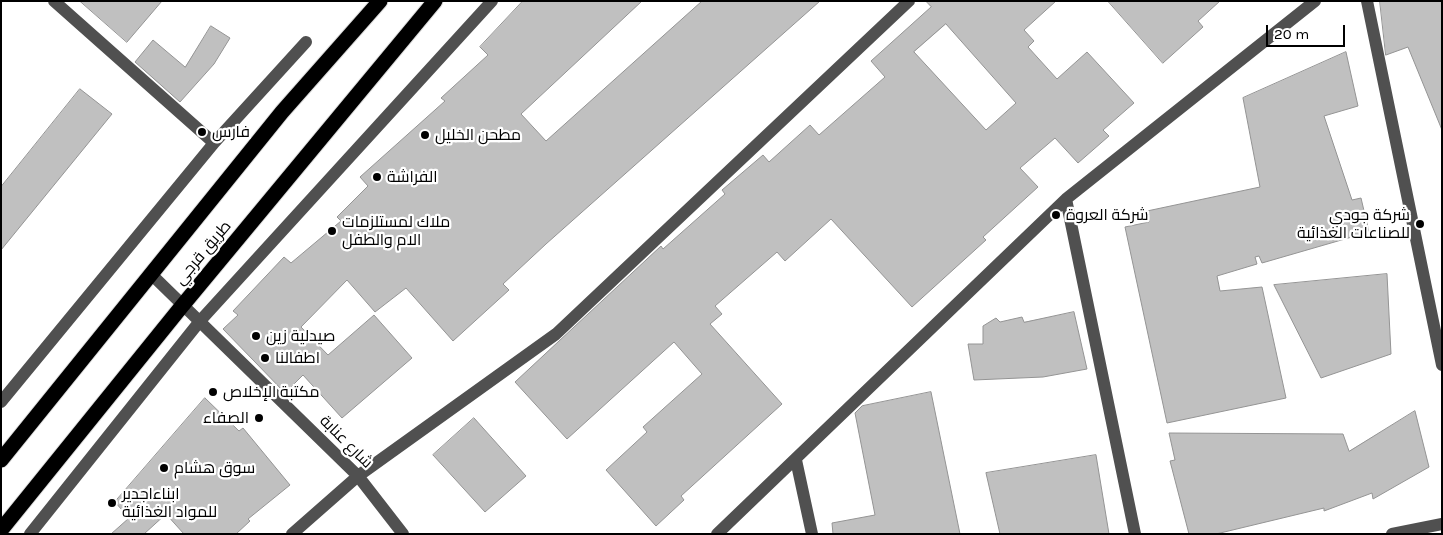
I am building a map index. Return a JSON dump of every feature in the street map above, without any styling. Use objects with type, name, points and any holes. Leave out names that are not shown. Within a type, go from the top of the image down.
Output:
[{"type":"highway","name":"طريق قرجي","points":[[1,460],[282,112],[380,1]]},
{"type":"highway","name":"طريق قرجي","points":[[1,530],[182,306],[435,1]]},
{"type":"street","points":[[54,1],[214,143]]},
{"type":"street","points":[[30,534],[200,321],[492,1]]},
{"type":"street","points":[[292,534],[358,476],[556,334],[909,1]]},
{"type":"street","points":[[717,534],[1066,199],[1315,1]]},
{"type":"street","points":[[1367,1],[1442,365]]},
{"type":"street","points":[[1,402],[214,143],[306,42]]},
{"type":"street","points":[[1066,199],[1135,534]]},
{"type":"street","name":"شارع عنابة","points":[[151,274],[358,476],[403,534]]},
{"type":"street","points":[[796,460],[812,534]]},
{"type":"street","points":[[1392,534],[1442,524]]},
{"type":"building","points":[[80,1],[162,1],[127,42]]},
{"type":"building","points":[[523,1],[642,1],[521,114],[546,141],[702,1],[820,1],[546,244],[503,284],[509,290],[453,341],[406,288],[375,312],[347,280],[301,327],[328,355],[374,315],[412,358],[342,418],[303,375],[285,393],[223,329],[238,315],[233,311],[284,257],[291,263],[341,221],[337,217],[368,186],[360,177],[445,101],[441,98],[488,55],[480,47]]},
{"type":"building","points":[[926,1],[1056,1],[1024,30],[1034,41],[1028,47],[1057,79],[1087,52],[1134,103],[1103,130],[1109,136],[1078,163],[1055,138],[1020,168],[1038,187],[983,237],[986,240],[912,307],[831,219],[785,261],[777,252],[715,306],[722,314],[710,324],[782,404],[681,496],[684,500],[656,526],[606,470],[647,432],[643,427],[702,374],[674,342],[567,439],[515,382],[661,246],[663,249],[725,194],[722,190],[763,155],[769,162],[810,125],[819,135],[885,77],[871,61],[931,7]],"holes":[[[946,24],[1016,103],[986,130],[914,52]]]},
{"type":"building","points":[[1108,1],[1220,1],[1198,21],[1203,27],[1163,63]]},
{"type":"building","points":[[1380,1],[1442,1],[1442,130],[1408,47],[1386,55]]},
{"type":"building","points":[[211,26],[230,38],[214,64],[180,102],[135,62],[153,40],[185,67]]},
{"type":"building","points":[[1346,52],[1358,106],[1324,116],[1352,200],[1361,198],[1369,232],[1262,263],[1259,256],[1255,257],[1257,264],[1217,276],[1220,291],[1262,287],[1286,398],[1167,423],[1125,227],[1149,222],[1147,211],[1260,187],[1243,98]]},
{"type":"building","points":[[80,89],[112,114],[1,250],[1,187]]},
{"type":"building","points":[[1387,274],[1391,354],[1321,378],[1274,285]]},
{"type":"building","points":[[1074,312],[1087,369],[1043,377],[974,380],[968,344],[983,344],[983,326],[996,318],[1000,322],[1022,317],[1024,322]]},
{"type":"building","points":[[931,392],[960,534],[833,534],[832,523],[875,515],[855,413],[862,406]]},
{"type":"building","points":[[205,398],[239,431],[243,428],[290,485],[248,519],[250,521],[236,534],[184,534],[166,514],[144,534],[111,534],[129,518],[115,502]]},
{"type":"building","points":[[1415,411],[1429,467],[1373,499],[1372,493],[1324,511],[1324,508],[1216,534],[1189,534],[1170,461],[1175,460],[1169,433],[1343,434],[1349,451]]},
{"type":"building","points":[[474,418],[526,476],[485,512],[433,455]]},
{"type":"building","points":[[1096,455],[1109,534],[1000,534],[986,473]]},
{"type":"place","name":"فارس","points":[[202,132]]},
{"type":"place","name":"مطحن الخليل","points":[[425,135]]},
{"type":"place","name":"الفراشة","points":[[377,177]]},
{"type":"place","name":"شركة العروة","points":[[1056,215]]},
{"type":"place","name":"شركة جودي للصناعات الغذائية","points":[[1420,224]]},
{"type":"place","name":"ملاك لمستلزمات الام والطفل","points":[[332,231]]},
{"type":"place","name":"صيدلية زين","points":[[256,336]]},
{"type":"place","name":"اطفالنا","points":[[265,358]]},
{"type":"place","name":"مكتبة الإخلاص","points":[[213,392]]},
{"type":"place","name":"الصفاء","points":[[259,418]]},
{"type":"place","name":"سوق هشام","points":[[164,468]]},
{"type":"place","name":"ابناءاجدير للمواد الغذائية","points":[[112,503]]}]
